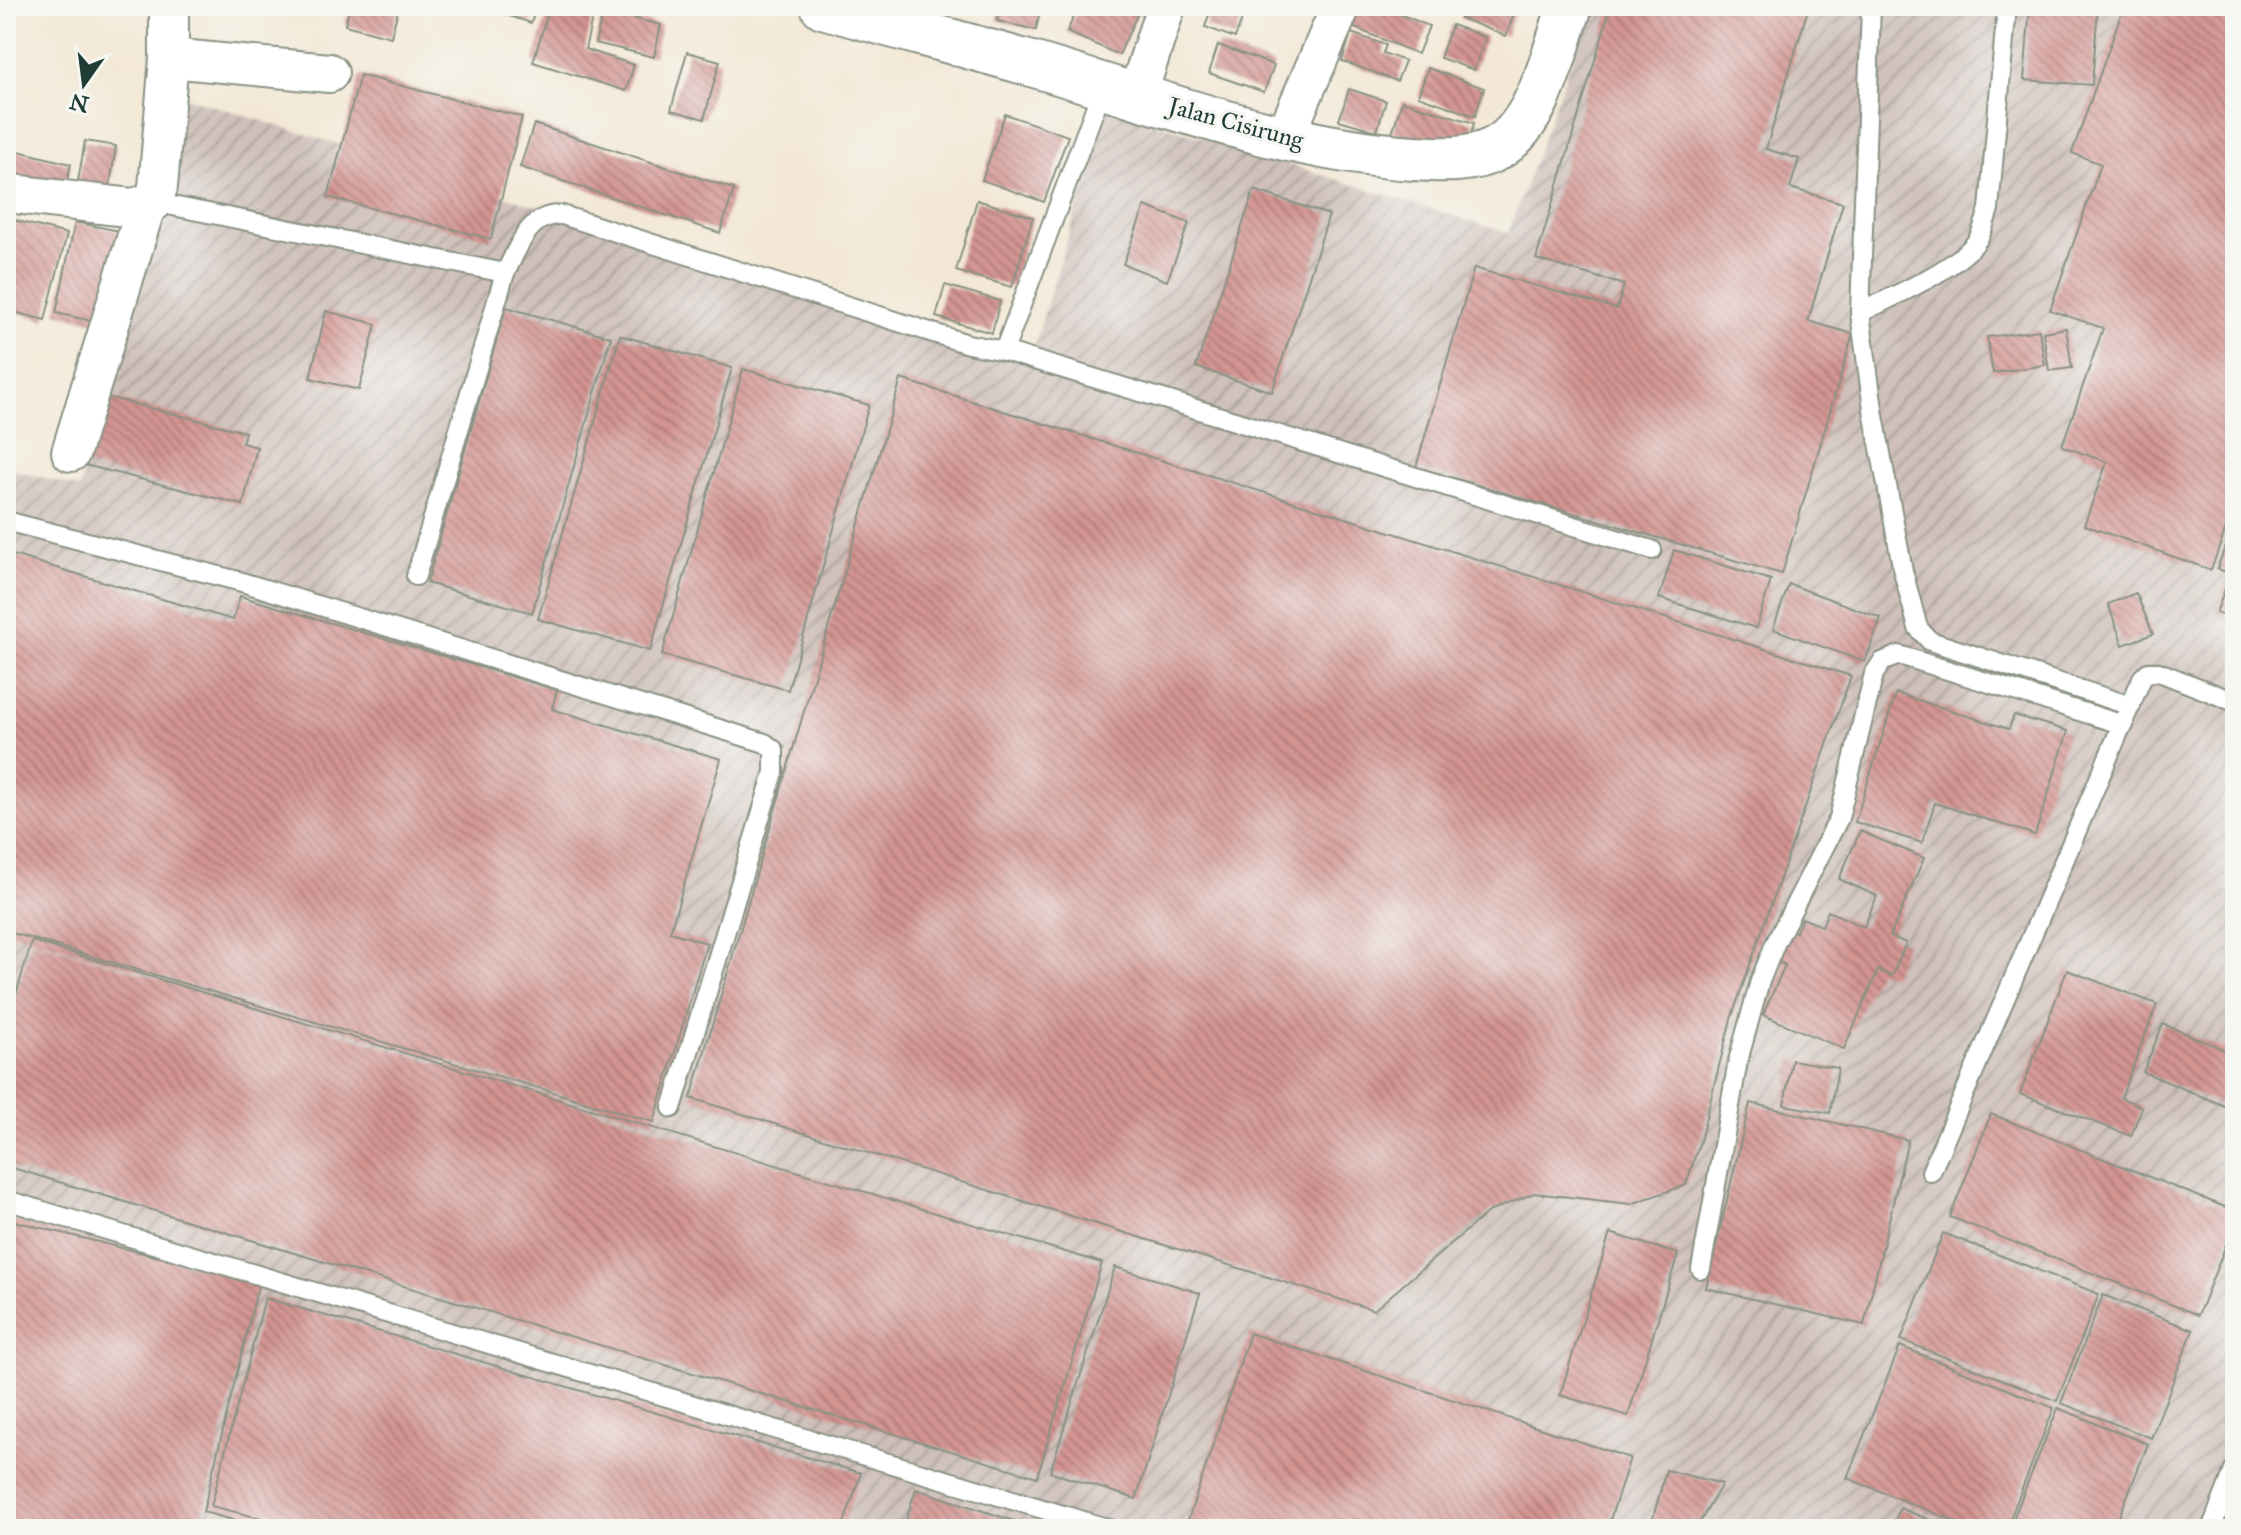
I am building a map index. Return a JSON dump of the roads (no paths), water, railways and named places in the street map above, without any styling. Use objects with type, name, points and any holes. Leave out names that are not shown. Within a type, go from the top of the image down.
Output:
[{"type":"main road","name":"Jalan Cisirung","points":[[823,6],[1024,61],[1284,139],[1379,156],[1450,160],[1482,155],[1498,148],[1512,138],[1527,119],[1542,88],[1570,6]]},
{"type":"street","points":[[71,452],[149,204],[158,187],[169,58],[169,6]]},
{"type":"street","points":[[1120,91],[1166,6]]},
{"type":"street","points":[[1284,139],[1341,6]]},
{"type":"street","points":[[169,58],[329,73]]},
{"type":"street","points":[[6,193],[133,208],[149,204]]},
{"type":"lane","points":[[1871,6],[1860,313],[1874,416],[1903,571],[1918,628],[1930,641],[2131,706]]},
{"type":"lane","points":[[1860,313],[1945,268],[1964,255],[1978,239],[1989,209],[2007,6]]},
{"type":"lane","points":[[1004,351],[1120,91]]},
{"type":"lane","points":[[149,204],[505,273]]},
{"type":"lane","points":[[416,576],[505,273],[536,221],[552,215],[562,215],[968,344],[1004,351],[1652,550]]},
{"type":"lane","points":[[6,521],[242,582],[401,629],[765,743],[774,750],[774,772],[672,1108]]},
{"type":"lane","points":[[1701,1269],[1738,1061],[1760,981],[1775,944],[1839,818],[1874,674],[1882,662],[1899,655],[2124,725]]},
{"type":"lane","points":[[1931,1172],[2142,678],[2148,672],[2159,672],[2235,702]]},
{"type":"lane","points":[[6,1200],[1110,1529]]},
{"type":"lane","points":[[2211,1529],[2235,1468]]}]
